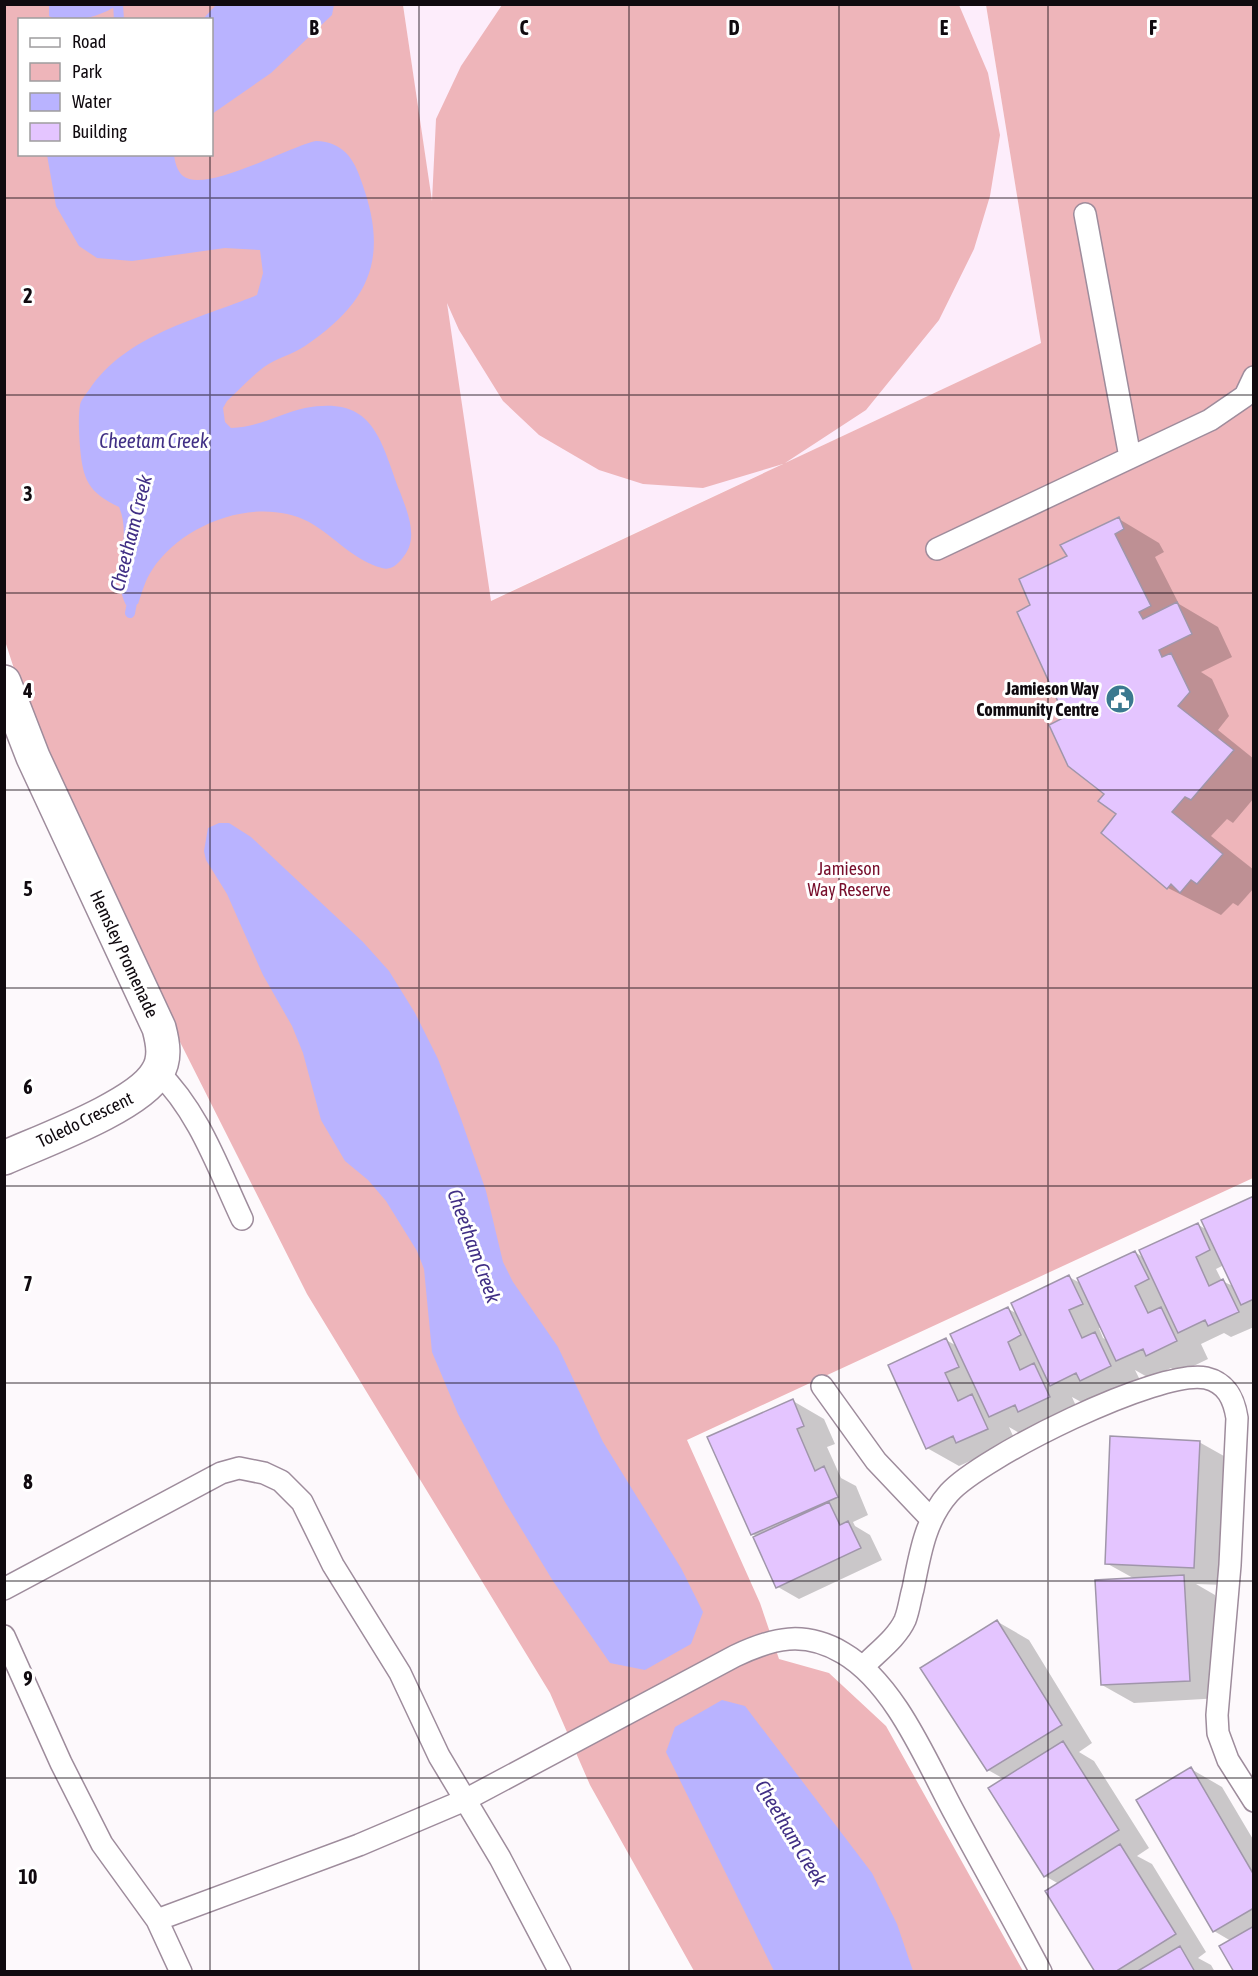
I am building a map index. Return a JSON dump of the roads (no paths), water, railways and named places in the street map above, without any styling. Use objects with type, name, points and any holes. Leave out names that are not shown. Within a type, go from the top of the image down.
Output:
[{"type":"street","name":"Hemsley Promenade","points":[[4,682],[33,757],[159,1028],[163,1057],[158,1072]]},
{"type":"street","name":"Toledo Crescent","points":[[4,1158],[133,1098],[158,1072]]},
{"type":"lane","points":[[1085,214],[1130,457]]},
{"type":"lane","points":[[937,549],[1231,408],[1245,396],[1254,377]]},
{"type":"lane","points":[[158,1072],[176,1089],[192,1113],[242,1219]]},
{"type":"lane","points":[[863,1667],[906,1619],[923,1539],[931,1519],[949,1493],[971,1474],[1013,1448],[1102,1405],[1181,1378],[1206,1378],[1227,1389],[1234,1403],[1237,1418],[1230,1565],[1217,1701],[1218,1733],[1228,1760],[1254,1801]]},
{"type":"lane","points":[[822,1386],[876,1461],[931,1519]]},
{"type":"lane","points":[[4,1589],[221,1473],[239,1468],[264,1473],[281,1481],[302,1502],[333,1565],[400,1673],[439,1756],[526,1905],[560,1971]]},
{"type":"lane","points":[[4,1636],[61,1763],[102,1844],[156,1920],[181,1971]]},
{"type":"lane","points":[[156,1920],[359,1845],[465,1800],[758,1645],[787,1638],[802,1639],[832,1648],[863,1667],[878,1682],[906,1724],[1041,1971]]},
{"type":"water","points":[[49,4],[117,4],[103,13],[86,18],[49,16]]},
{"type":"water","points":[[216,4],[334,5],[332,15],[271,73],[213,113],[213,18],[204,18]]},
{"type":"water","name":"Cheetam Creek","points":[[316,141],[333,144],[346,153],[359,174],[370,210],[374,234],[373,256],[368,276],[359,295],[345,313],[327,329],[300,349],[264,367],[227,401],[223,408],[225,422],[231,428],[241,427],[305,408],[328,406],[346,408],[360,415],[371,425],[379,439],[406,507],[411,532],[408,549],[395,566],[382,568],[362,560],[309,522],[289,514],[245,513],[223,518],[201,527],[182,539],[165,553],[152,570],[138,604],[126,605],[120,582],[123,519],[119,507],[100,496],[85,477],[80,442],[79,410],[81,403],[104,371],[143,342],[165,330],[257,295],[263,273],[260,250],[225,248],[132,261],[97,258],[79,246],[56,206],[47,156],[174,156],[181,174],[194,180],[228,174]]},
{"type":"water","points":[[219,823],[229,823],[251,837],[363,942],[389,971],[415,1013],[438,1059],[461,1119],[486,1191],[503,1262],[513,1282],[558,1347],[603,1442],[681,1568],[703,1612],[691,1644],[645,1670],[610,1663],[553,1581],[505,1502],[458,1414],[432,1352],[424,1269],[417,1251],[386,1201],[368,1180],[345,1161],[321,1120],[303,1053],[292,1026],[263,975],[227,894],[206,860],[204,851],[208,828]]},
{"type":"water","points":[[722,1700],[745,1706],[872,1873],[897,1924],[913,1971],[774,1971],[666,1752],[675,1727]]},
{"type":"waterway","name":"Cheetham Creek","points":[[118,4],[119,18]]},
{"type":"waterway","name":"Cheetham Creek","points":[[130,613],[134,592]]},
{"type":"place","name":"Jamieson Way Community Centre","points":[[1120,699]]},
{"type":"park label","name":"Jamieson Way Reserve","points":[[849,879]]}]
